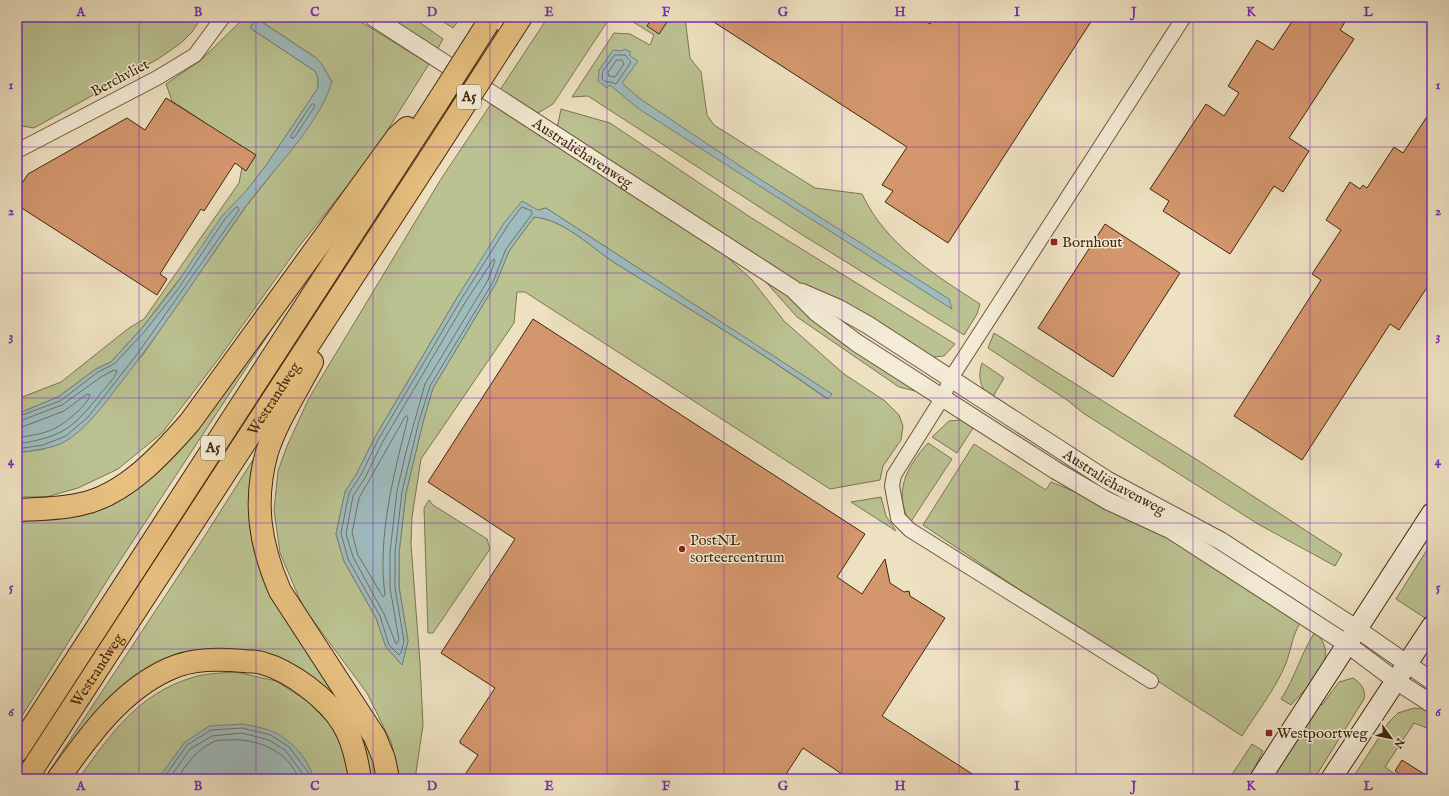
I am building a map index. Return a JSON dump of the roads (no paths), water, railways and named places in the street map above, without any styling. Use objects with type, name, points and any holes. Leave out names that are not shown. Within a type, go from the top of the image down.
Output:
[{"type":"highway","name":"Westrandweg","points":[[26,779],[521,17]]},
{"type":"highway","name":"A5","points":[[17,510],[82,504],[111,492],[139,474],[165,451],[190,422],[404,141],[437,102],[490,20]]},
{"type":"highway","name":"Westrandweg","points":[[17,751],[404,141]]},
{"type":"highway","name":"A5","points":[[383,229],[277,428],[267,452],[259,505],[262,540],[269,565],[280,591],[375,737],[384,759],[388,779]]},
{"type":"highway","points":[[58,779],[86,739],[131,692],[169,669],[212,659],[262,663],[306,685],[329,705],[344,724],[354,746],[360,779]]},
{"type":"main road","points":[[1260,779],[1432,513]]},
{"type":"main road","points":[[1332,779],[1395,680],[1432,626]]},
{"type":"street","name":"Berchvliet","points":[[19,147],[157,78],[195,55],[223,17]]},
{"type":"street","name":"Australiëhavenweg","points":[[373,17],[794,289],[838,308],[951,378],[1107,480],[1204,530],[1352,637],[1395,680],[1432,704]]},
{"type":"street","points":[[1151,681],[910,530],[898,518],[892,486],[894,475],[943,397],[951,378],[1184,17]]},
{"type":"street","name":"Australiëhavenweg","points":[[794,289],[817,313],[838,329],[1055,470],[1091,492],[1171,530],[1352,637],[1407,663],[1432,681]]},
{"type":"water","points":[[256,18],[316,58],[321,63],[332,82],[325,99],[306,131],[246,206],[154,338],[98,412],[69,439],[44,449],[17,453],[17,414],[58,397],[96,369],[111,362],[142,328],[175,286],[222,216],[247,190],[267,164],[318,88],[318,77],[315,71],[250,28]]},
{"type":"water","points":[[624,49],[631,52],[629,55],[638,61],[622,83],[639,98],[755,176],[949,299],[952,309],[639,109],[610,85],[607,88],[598,81],[599,70],[613,50],[622,51]]},
{"type":"water","points":[[522,201],[538,210],[546,208],[832,394],[828,399],[749,346],[615,263],[566,228],[545,219],[534,217],[509,251],[496,283],[433,388],[423,422],[406,493],[399,553],[399,587],[408,641],[402,665],[386,647],[376,618],[344,561],[336,534],[345,492],[357,473],[374,439],[458,296],[504,223]]},
{"type":"water","points":[[243,724],[274,732],[287,740],[304,758],[312,772],[314,779],[158,779],[184,743],[209,726]]},
{"type":"place","name":"Bornhout","points":[[1054,242]]},
{"type":"place","name":"PostNL sorteercentrum","points":[[682,549]]},
{"type":"place","name":"Westpoortweg","points":[[1269,733]]}]
